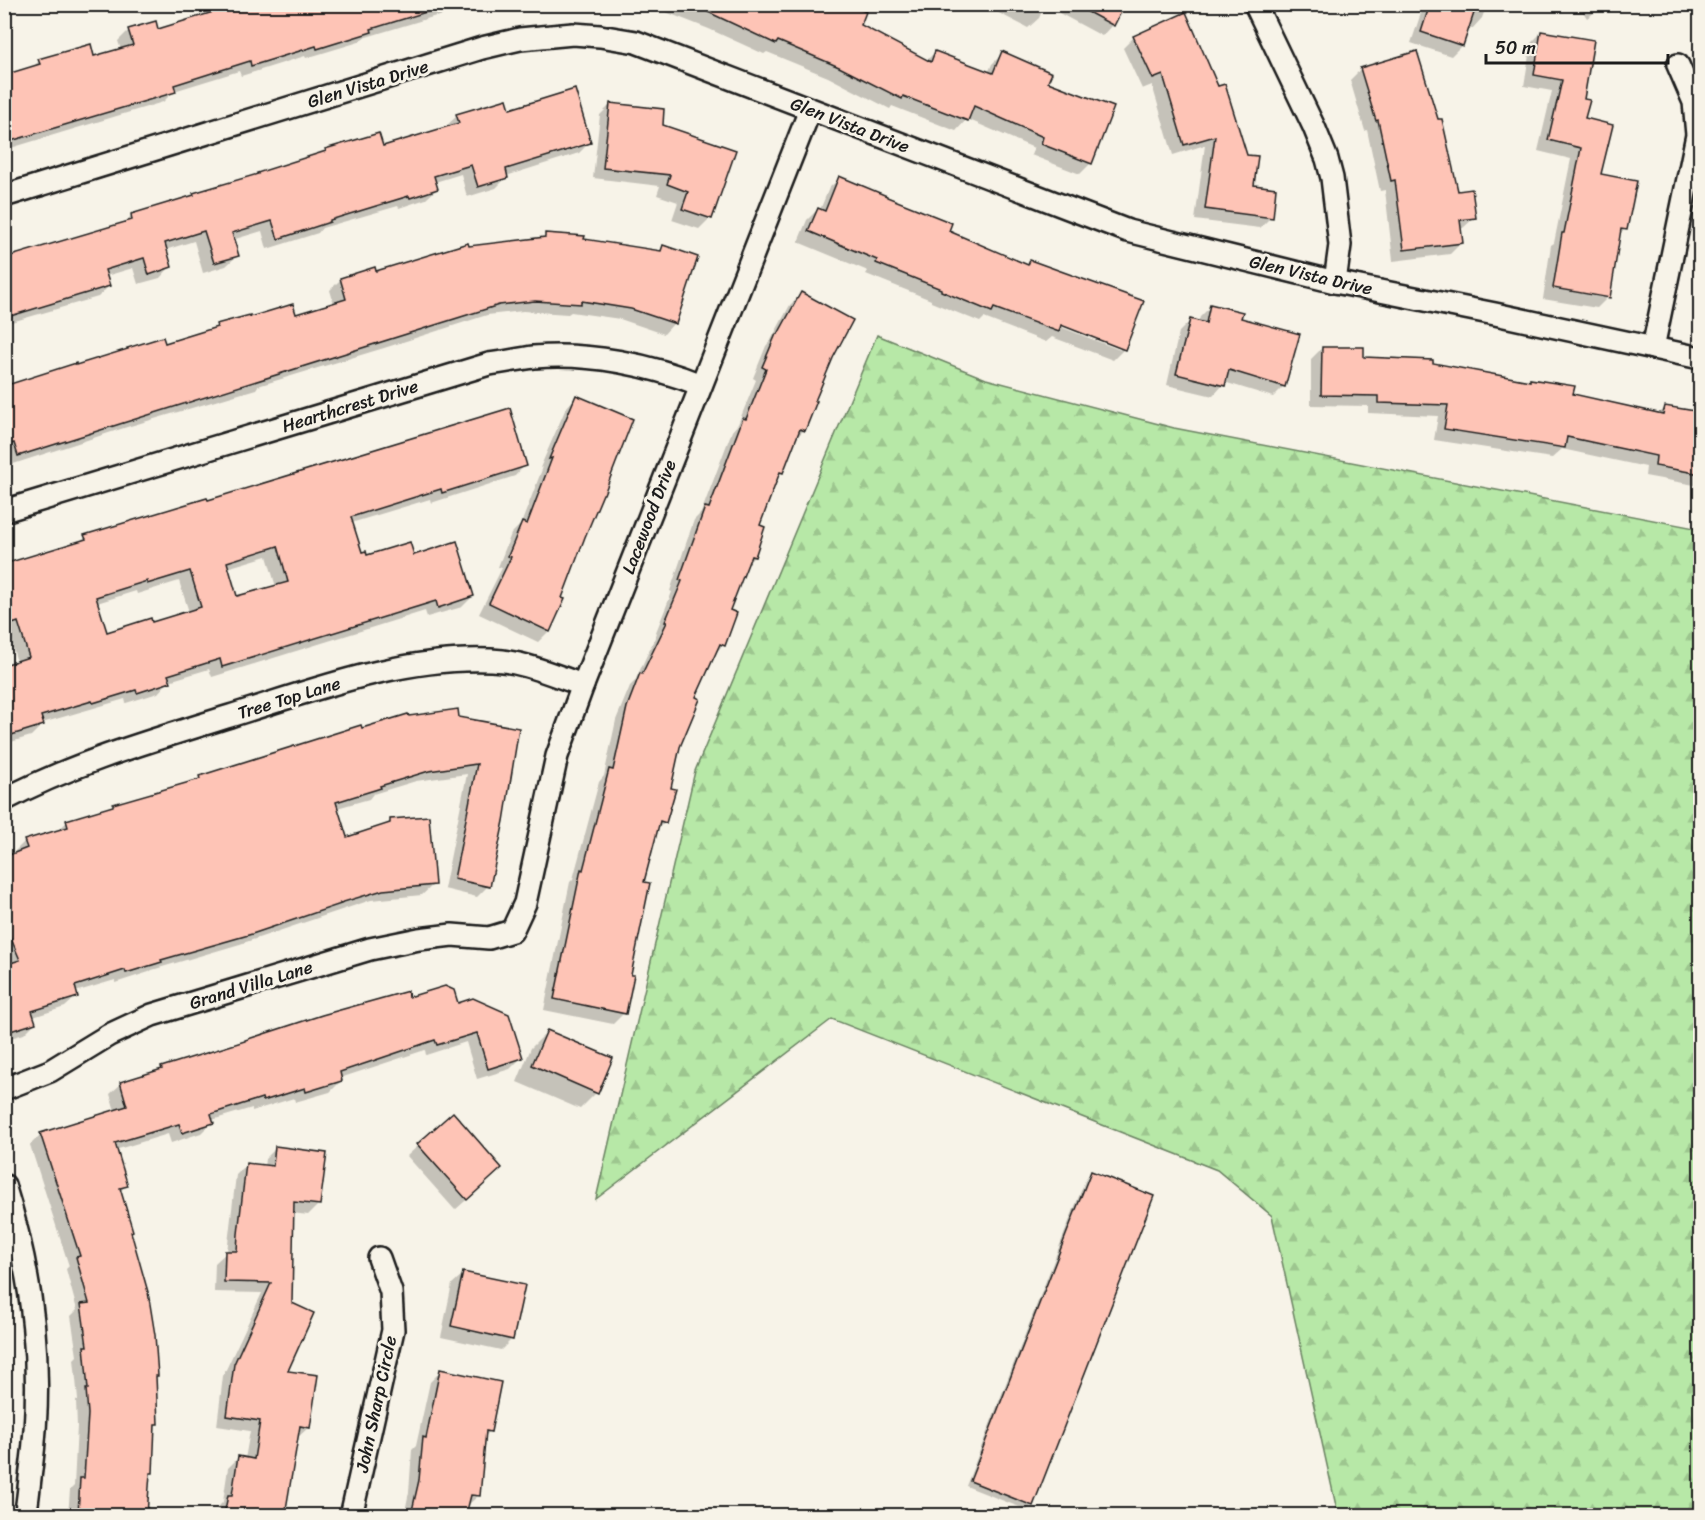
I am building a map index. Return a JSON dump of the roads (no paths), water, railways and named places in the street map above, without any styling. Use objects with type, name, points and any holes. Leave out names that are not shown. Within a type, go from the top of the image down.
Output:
[{"type":"street","points":[[1259,6],[1327,159],[1332,178],[1340,245],[1335,282]]},
{"type":"street","name":"Glen Vista Drive","points":[[4,196],[482,48],[544,36],[573,34],[600,36],[636,42],[1128,231],[1335,282],[1701,358]]},
{"type":"street","points":[[1653,348],[1697,135],[1694,102],[1678,65]]},
{"type":"street","name":"Lacewood Drive","points":[[512,931],[525,903],[557,756],[810,110]]},
{"type":"street","name":"Hearthcrest Drive","points":[[4,511],[489,364],[535,357],[572,357],[644,367],[701,385]]},
{"type":"street","name":"Tree Top Lane","points":[[4,800],[58,773],[170,735],[285,699],[401,667],[449,660],[493,660],[534,668],[583,685]]},
{"type":"street","name":"Grand Villa Lane","points":[[4,1089],[50,1071],[109,1035],[152,1015],[370,949],[452,935],[489,938],[512,931]]},
{"type":"street","points":[[4,1185],[27,1267],[34,1315],[38,1372],[35,1442],[25,1515]]},
{"type":"street","name":"John Sharp Circle","points":[[351,1515],[393,1330],[390,1292],[379,1258]]}]
